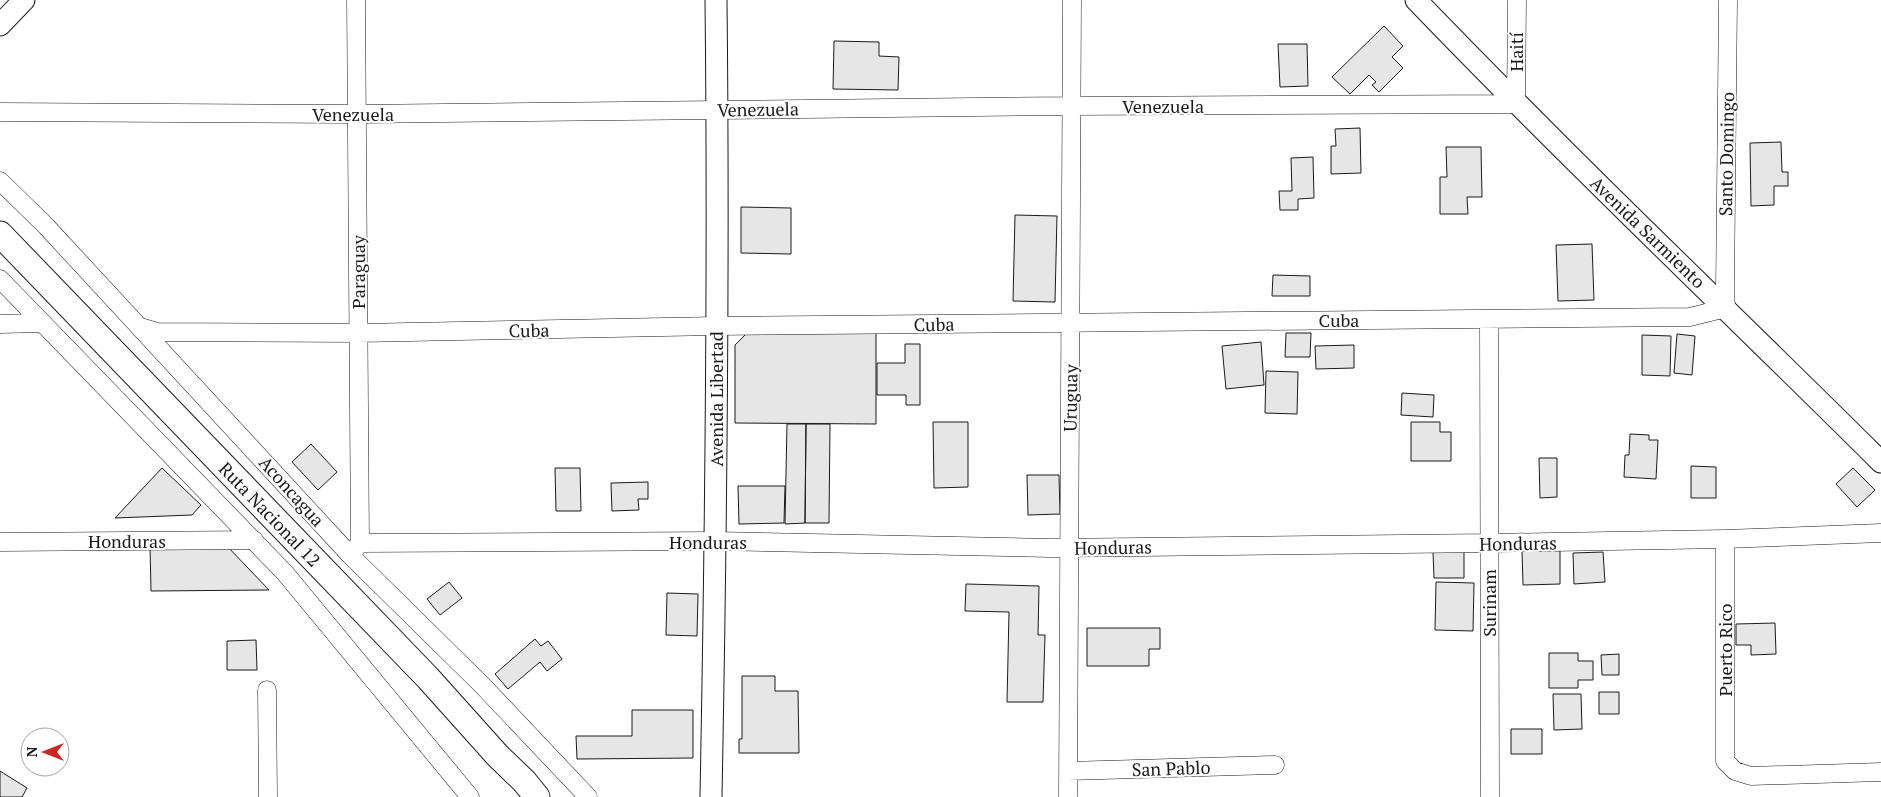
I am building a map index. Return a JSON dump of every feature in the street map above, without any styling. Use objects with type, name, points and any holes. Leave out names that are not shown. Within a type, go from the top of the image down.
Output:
[{"type":"highway","name":"Ruta Nacional 12","points":[[0,234],[428,678],[529,792]]},
{"type":"main road","points":[[0,24],[24,0]]},
{"type":"main road","name":"Avenida Libertad","points":[[711,797],[716,541],[716,0]]},
{"type":"main road","name":"Avenida Sarmiento","points":[[1416,0],[1516,104],[1881,462]]},
{"type":"street","name":"Paraguay","points":[[355,549],[358,333],[356,0]]},
{"type":"street","name":"Uruguay","points":[[1068,797],[1072,0]]},
{"type":"street","name":"Haití","points":[[1516,0],[1516,104]]},
{"type":"street","name":"Santo Domingo","points":[[1726,308],[1728,0]]},
{"type":"street","name":"Venezuela","points":[[0,112],[357,114],[717,109],[1516,104]]},
{"type":"street","name":"Aconcagua","points":[[0,181],[46,226],[355,549],[588,797]]},
{"type":"street","points":[[0,279],[285,573],[470,797]]},
{"type":"street","name":"Cuba","points":[[141,327],[157,332],[358,333],[716,326],[1690,317],[1726,308]]},
{"type":"street","name":"Surinam","points":[[1489,319],[1490,797]]},
{"type":"street","points":[[0,324],[42,324]]},
{"type":"street","name":"Honduras","points":[[355,549],[716,541],[1068,548],[1489,544],[1725,539],[1881,533]]},
{"type":"street","name":"Puerto Rico","points":[[1725,539],[1725,761],[1735,771],[1751,776],[1881,772]]},
{"type":"street","name":"Honduras","points":[[0,542],[254,540]]},
{"type":"street","points":[[267,690],[268,797]]},
{"type":"street","name":"San Pablo","points":[[1068,771],[1275,765]]},
{"type":"building","points":[[1384,26],[1403,46],[1392,57],[1403,68],[1379,92],[1372,85],[1376,82],[1369,75],[1350,94],[1332,77]]},
{"type":"building","points":[[834,41],[879,42],[879,56],[899,57],[898,90],[833,89]]},
{"type":"building","points":[[1278,44],[1307,44],[1308,86],[1280,87]]},
{"type":"building","points":[[1360,128],[1361,173],[1331,174],[1331,146],[1336,146],[1335,129]]},
{"type":"building","points":[[1781,142],[1782,172],[1788,172],[1788,186],[1774,186],[1774,205],[1751,206],[1750,143]]},
{"type":"building","points":[[1446,147],[1481,147],[1482,197],[1467,197],[1468,214],[1440,214],[1440,177],[1447,177]]},
{"type":"building","points":[[1313,157],[1314,198],[1298,199],[1298,210],[1280,210],[1279,191],[1292,191],[1291,158]]},
{"type":"building","points":[[741,207],[791,208],[791,254],[741,253]]},
{"type":"building","points":[[1015,215],[1057,216],[1055,302],[1013,301]]},
{"type":"building","points":[[1592,244],[1594,300],[1558,301],[1556,245]]},
{"type":"building","points":[[1273,275],[1310,276],[1310,296],[1272,296]]},
{"type":"building","points":[[752,328],[876,328],[876,424],[735,423],[735,345]]},
{"type":"building","points":[[1286,333],[1311,333],[1310,357],[1285,357]]},
{"type":"building","points":[[1677,334],[1695,336],[1692,375],[1674,373]]},
{"type":"building","points":[[1642,335],[1671,336],[1670,376],[1642,375]]},
{"type":"building","points":[[1261,342],[1264,385],[1226,389],[1222,346]]},
{"type":"building","points":[[905,344],[920,344],[920,405],[906,405],[906,395],[877,395],[877,363],[905,363]]},
{"type":"building","points":[[1354,345],[1354,368],[1316,369],[1315,346]]},
{"type":"building","points":[[1266,371],[1298,372],[1297,414],[1265,413]]},
{"type":"building","points":[[1402,393],[1434,395],[1433,417],[1401,415]]},
{"type":"building","points":[[933,422],[968,422],[968,487],[934,488]]},
{"type":"building","points":[[1411,422],[1440,422],[1440,432],[1451,432],[1451,461],[1411,461]]},
{"type":"building","points":[[787,424],[806,424],[805,523],[785,524]]},
{"type":"building","points":[[806,424],[830,424],[829,523],[805,523]]},
{"type":"building","points":[[1630,434],[1649,435],[1649,440],[1658,440],[1656,479],[1624,477],[1625,455],[1629,455]]},
{"type":"building","points":[[311,444],[337,472],[318,490],[292,462]]},
{"type":"building","points":[[1539,458],[1557,458],[1557,497],[1540,498]]},
{"type":"building","points":[[1691,466],[1716,467],[1716,498],[1691,498]]},
{"type":"building","points":[[162,468],[201,505],[192,515],[115,518]]},
{"type":"building","points":[[555,468],[580,468],[581,511],[556,511]]},
{"type":"building","points":[[1853,468],[1875,490],[1857,507],[1836,484]]},
{"type":"building","points":[[1027,475],[1059,475],[1060,514],[1028,515]]},
{"type":"building","points":[[648,482],[648,499],[638,499],[639,510],[612,511],[611,483]]},
{"type":"building","points":[[738,486],[785,486],[784,523],[739,524]]},
{"type":"building","points":[[226,545],[269,590],[151,591],[150,546]]},
{"type":"building","points":[[1560,550],[1560,584],[1523,585],[1522,551]]},
{"type":"building","points":[[1464,551],[1464,578],[1434,578],[1433,552]]},
{"type":"building","points":[[1603,552],[1605,582],[1574,584],[1573,553]]},
{"type":"building","points":[[449,582],[462,598],[440,615],[427,599]]},
{"type":"building","points":[[1436,582],[1474,583],[1473,631],[1435,630]]},
{"type":"building","points":[[966,584],[1039,586],[1038,635],[1045,635],[1043,702],[1007,702],[1009,612],[965,611]]},
{"type":"building","points":[[667,593],[698,594],[697,636],[666,635]]},
{"type":"building","points":[[1775,623],[1776,654],[1751,655],[1751,645],[1736,645],[1736,624]]},
{"type":"building","points":[[1087,628],[1160,628],[1160,649],[1149,649],[1149,666],[1087,666]]},
{"type":"building","points":[[535,639],[541,646],[548,641],[562,659],[547,671],[540,662],[508,689],[495,674]]},
{"type":"building","points":[[256,640],[257,670],[227,670],[227,641]]},
{"type":"building","points":[[1549,653],[1578,653],[1578,661],[1593,661],[1593,680],[1578,680],[1578,688],[1549,688]]},
{"type":"building","points":[[1619,654],[1619,675],[1602,675],[1601,655]]},
{"type":"building","points":[[742,676],[775,676],[775,691],[798,691],[799,753],[739,753],[739,739],[742,739]]},
{"type":"building","points":[[1599,692],[1619,692],[1619,714],[1599,714]]},
{"type":"building","points":[[1553,694],[1581,694],[1582,729],[1554,730]]},
{"type":"building","points":[[632,710],[693,710],[693,758],[577,759],[576,736],[632,736]]},
{"type":"building","points":[[1511,729],[1542,729],[1542,754],[1511,754]]},
{"type":"building","points":[[0,771],[27,788],[22,797],[0,797]]}]
